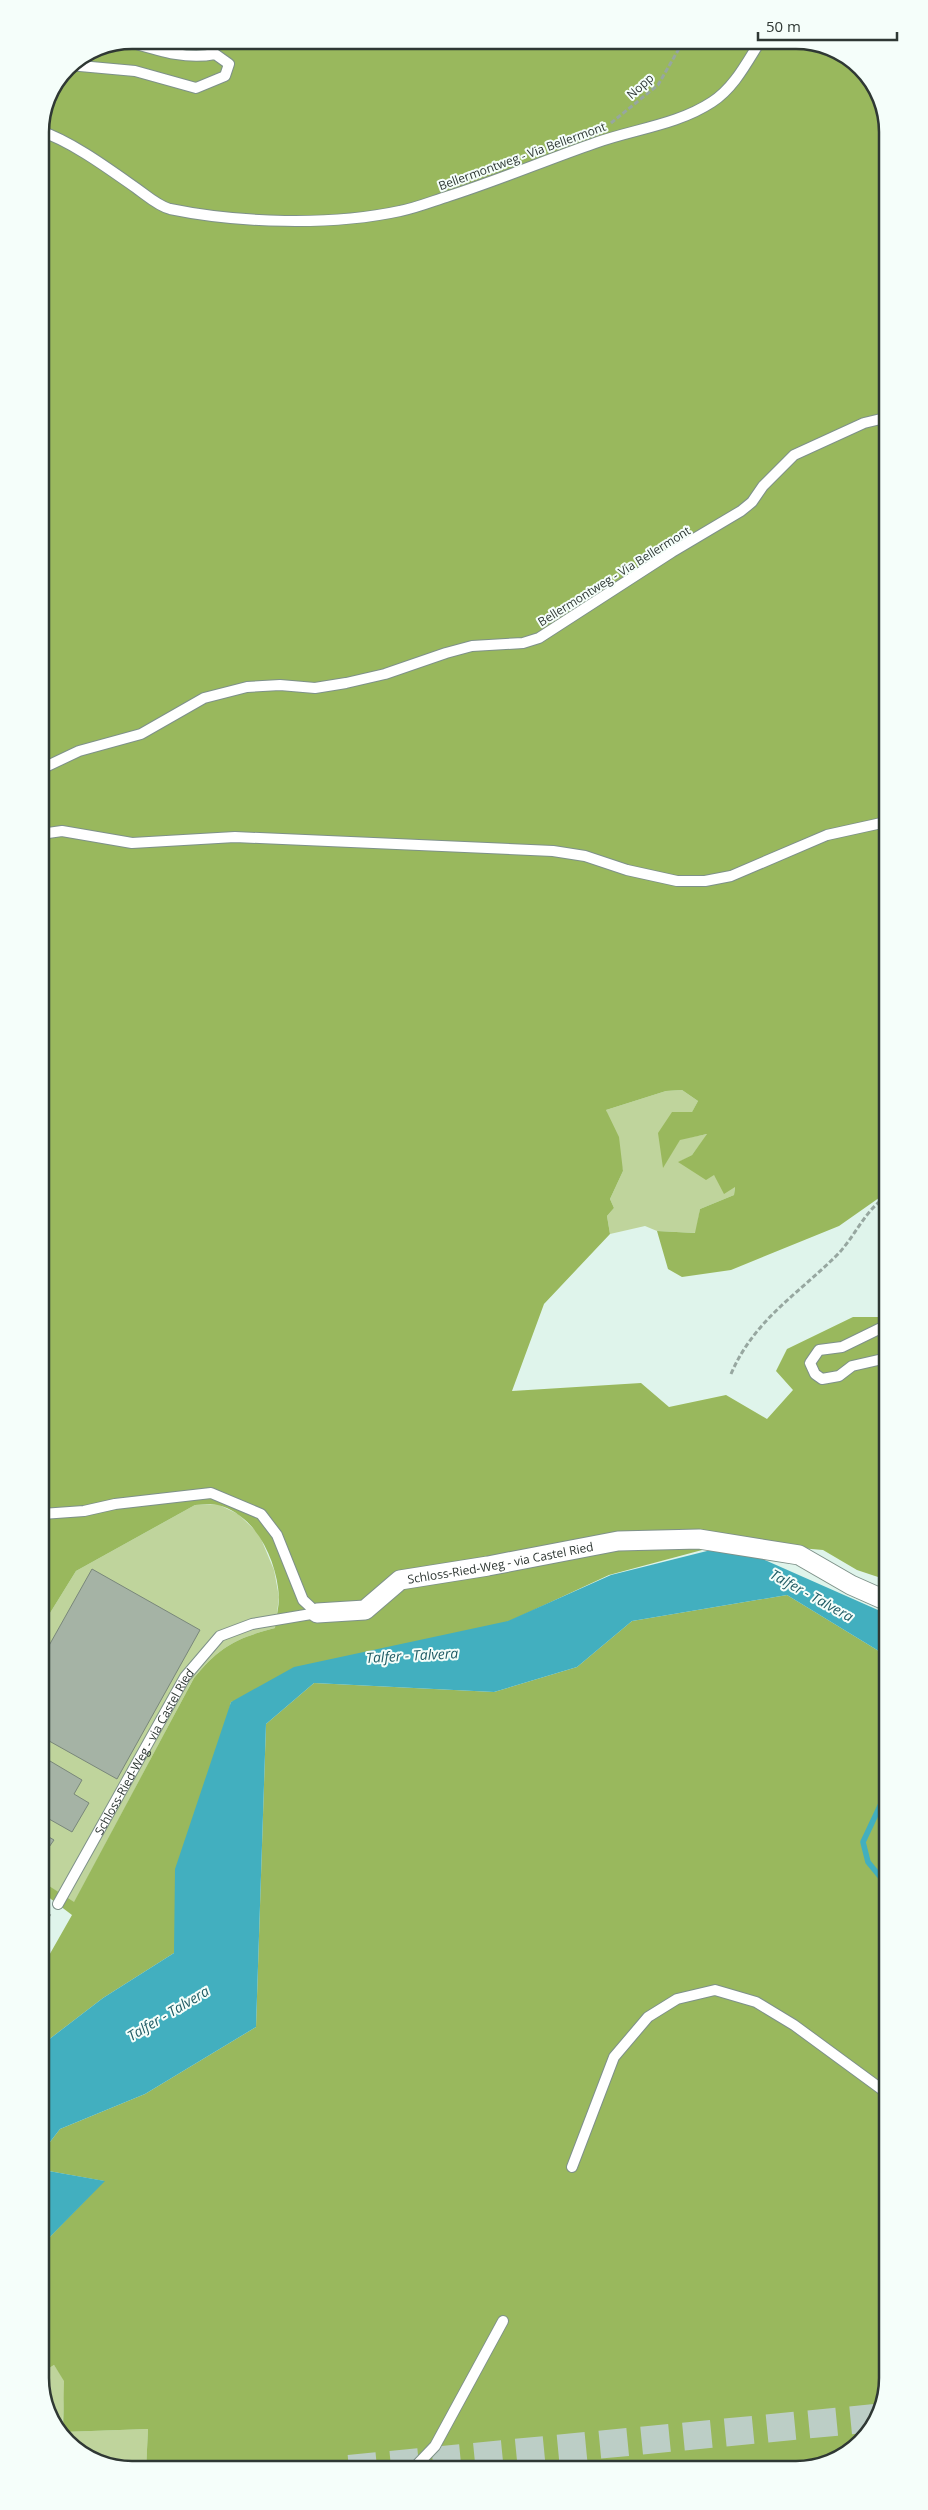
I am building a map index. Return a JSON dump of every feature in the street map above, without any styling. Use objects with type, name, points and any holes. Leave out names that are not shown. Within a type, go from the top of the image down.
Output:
[{"type":"street","name":"Schloss-Ried-Weg - via Castel Ried","points":[[317,1613],[365,1610],[400,1580],[488,1566],[618,1541],[699,1539],[799,1555],[851,1585],[879,1597]]},
{"type":"lane","points":[[81,66],[135,71],[196,88],[225,76],[229,64],[215,54],[199,57],[171,54],[154,49]]},
{"type":"lane","name":"Bellermontweg - Via Bellermont","points":[[49,136],[103,166],[166,208],[212,216],[282,220],[353,219],[401,211],[515,175],[604,140],[674,120],[714,101],[735,81],[755,49]]},
{"type":"lane","name":"Bellermontweg - Via Bellermont","points":[[49,765],[79,751],[141,734],[204,698],[247,687],[280,685],[323,687],[385,674],[472,646],[523,643],[539,638],[672,552],[741,512],[752,502],[768,480],[794,455],[864,423],[879,419]]},
{"type":"lane","points":[[49,833],[62,831],[132,843],[235,837],[554,851],[585,856],[627,870],[676,881],[705,881],[731,876],[827,835],[879,824]]},
{"type":"lane","points":[[879,1329],[842,1347],[819,1350],[810,1363],[815,1374],[822,1379],[839,1376],[852,1366],[879,1360]]},
{"type":"lane","points":[[49,1514],[84,1511],[115,1504],[211,1493],[220,1496],[261,1514],[277,1535],[303,1600],[317,1613]]},
{"type":"lane","name":"Schloss-Ried-Weg - via Castel Ried","points":[[58,1904],[185,1677],[220,1636],[252,1624],[317,1613]]},
{"type":"lane","points":[[572,2167],[614,2056],[648,2017],[677,1999],[714,1990],[756,2002],[794,2025],[879,2087]]},
{"type":"lane","points":[[420,2461],[435,2446],[503,2321]]},
{"type":"path","name":"Nopp","points":[[604,140],[608,125],[658,85],[679,49]]},
{"type":"path","points":[[731,1374],[740,1353],[769,1316],[839,1254],[865,1216],[879,1203]]},
{"type":"green space","points":[[121,49],[802,49],[812,50],[838,60],[859,77],[871,95],[879,121],[879,1198],[839,1226],[731,1270],[682,1277],[668,1269],[657,1231],[695,1233],[700,1209],[734,1195],[735,1187],[724,1194],[714,1175],[706,1180],[678,1162],[692,1155],[707,1134],[680,1140],[663,1168],[658,1133],[672,1112],[692,1112],[698,1101],[682,1090],[666,1091],[606,1110],[619,1137],[623,1171],[610,1199],[614,1208],[607,1216],[610,1234],[544,1304],[512,1391],[641,1383],[669,1407],[726,1395],[767,1419],[793,1390],[776,1371],[787,1349],[853,1317],[879,1317],[879,1577],[857,1570],[823,1550],[732,1542],[609,1575],[510,1621],[231,1702],[174,1953],[103,1998],[49,2039],[49,1955],[72,1915],[49,1898],[49,1886],[74,1902],[194,1678],[203,1667],[229,1645],[249,1636],[275,1628],[279,1601],[274,1568],[262,1541],[243,1518],[231,1510],[215,1504],[195,1505],[76,1571],[49,1615],[49,126],[57,95],[77,69],[105,53]]},
{"type":"green space","points":[[682,1090],[698,1101],[663,1167],[680,1139],[708,1134],[692,1155],[679,1162],[714,1175],[735,1186],[734,1195],[700,1209],[696,1233],[657,1231],[645,1226],[610,1234],[607,1216],[614,1208],[610,1199],[623,1171],[606,1110],[666,1091]]},
{"type":"green space","points":[[217,1504],[238,1514],[259,1534],[274,1570],[279,1597],[275,1628],[249,1636],[229,1645],[203,1667],[194,1678],[74,1903],[49,1886],[49,1615],[76,1571],[195,1505]]},
{"type":"green space","points":[[787,1595],[879,1651],[879,2389],[871,2415],[862,2429],[851,2441],[833,2453],[807,2461],[146,2461],[148,2429],[69,2432],[63,2424],[64,2381],[54,2365],[49,2368],[49,2238],[104,2181],[49,2171],[49,2143],[60,2129],[145,2094],[256,2027],[266,1724],[314,1683],[494,1692],[577,1667],[632,1621]]},
{"type":"green space","points":[[54,2365],[65,2381],[62,2423],[55,2410],[49,2389],[49,2368]]},
{"type":"green space","points":[[148,2429],[146,2461],[126,2461],[100,2455],[81,2444],[69,2432]]},
{"type":"water","name":"Talfer - Talvera","points":[[731,1545],[879,1610],[879,1651],[787,1595],[632,1621],[577,1667],[494,1692],[314,1683],[266,1724],[256,2027],[145,2094],[60,2129],[49,2143],[49,2039],[103,1998],[174,1953],[175,1869],[231,1702],[294,1667],[508,1621],[611,1575]]},
{"type":"water","points":[[49,2171],[105,2181],[49,2238]]},
{"type":"building","points":[[92,1569],[200,1630],[117,1779],[49,1741],[49,1646]]},
{"type":"building","points":[[50,1761],[82,1780],[74,1794],[89,1803],[72,1832],[49,1819]]},
{"type":"building","points":[[49,1837],[54,1840],[49,1847]]},
{"type":"waterway","points":[[879,1808],[863,1842],[868,1862],[879,1875]]},
{"type":"tunnel","points":[[432,2461],[869,2419]]}]
